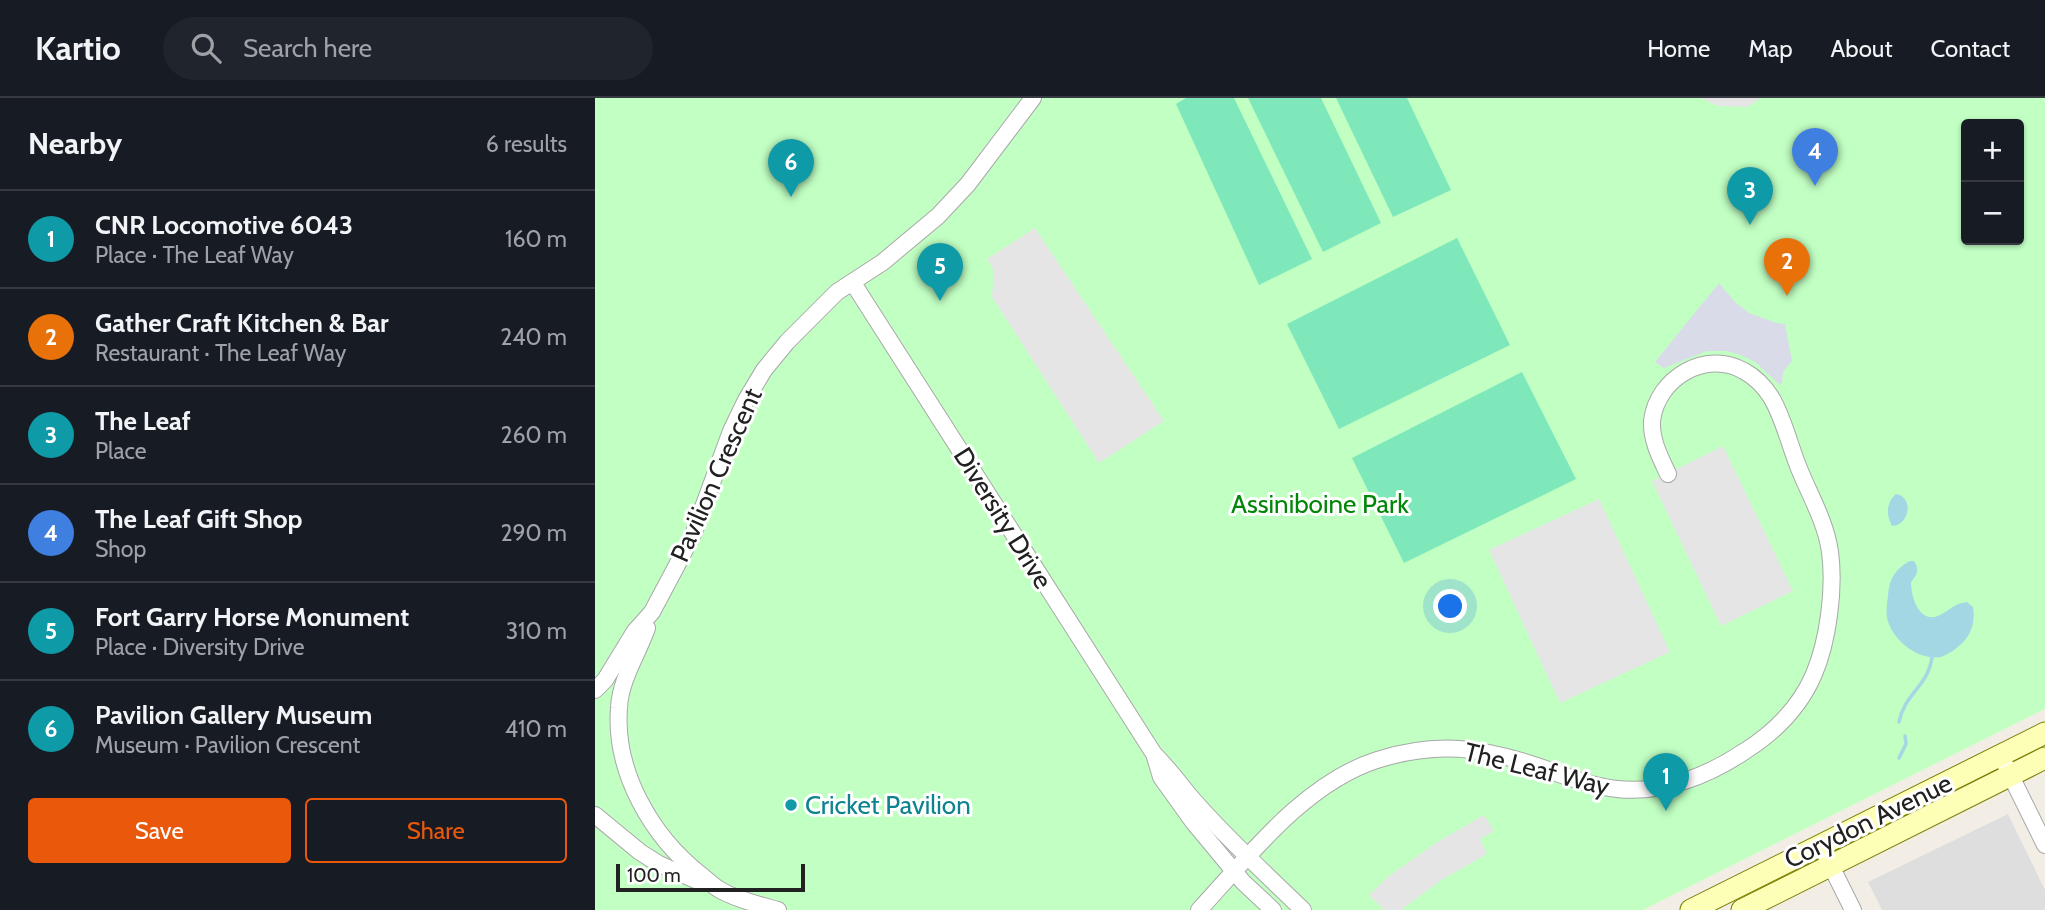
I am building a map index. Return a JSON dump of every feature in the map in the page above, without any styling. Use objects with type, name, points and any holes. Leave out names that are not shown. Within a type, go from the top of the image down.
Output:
[{"type":"main road","name":"Corydon Avenue","points":[[1691,910],[2045,733]]},
{"type":"main road","name":"Corydon Avenue","points":[[1742,910],[2045,758]]},
{"type":"street","name":"Pavilion Crescent","points":[[595,690],[605,681],[635,631],[652,612],[694,531],[731,431],[755,384],[787,342],[838,292],[883,262],[938,216],[968,184],[1033,98]]},
{"type":"street","name":"Diversity Drive","points":[[853,282],[1154,754],[1188,794],[1303,910]]},
{"type":"street","name":"The Leaf Way","points":[[1199,910],[1290,814],[1321,789],[1373,761],[1397,754],[1448,748],[1481,750],[1600,787],[1641,790],[1679,783],[1720,766],[1772,732],[1797,705],[1814,674],[1823,643],[1832,569],[1830,550],[1820,518],[1773,399],[1759,382],[1734,366],[1709,363],[1686,371],[1667,385],[1655,409],[1652,422],[1656,447],[1668,474]]},
{"type":"street","points":[[652,612],[621,695],[619,716],[623,758],[636,792],[655,827],[690,866],[722,891]]},
{"type":"street","name":"Diversity Drive","points":[[1154,754],[1161,777],[1194,823],[1235,872],[1273,910]]},
{"type":"street","points":[[2001,755],[2045,845]]},
{"type":"street","points":[[595,815],[659,864],[722,891],[778,910]]},
{"type":"street","points":[[1821,844],[1853,910]]},
{"type":"shaded area","points":[[1701,98],[1760,98],[1748,107],[1718,106]]},
{"type":"shaded area","points":[[1035,228],[1164,421],[1099,463],[992,297],[994,271],[987,259]]},
{"type":"shaded area","points":[[1719,283],[1735,302],[1749,313],[1785,324],[1792,361],[1783,372],[1780,385],[1755,362],[1726,351],[1707,351],[1664,368],[1655,362]]},
{"type":"shaded area","points":[[1723,446],[1793,591],[1721,626],[1652,481]]},
{"type":"shaded area","points":[[1599,499],[1670,652],[1560,703],[1489,550]]},
{"type":"shaded area","points":[[2008,814],[2045,890],[2045,910],[1882,910],[1868,882]]},
{"type":"shaded area","points":[[1484,815],[1494,831],[1480,839],[1487,854],[1443,879],[1401,910],[1384,910],[1369,895],[1389,876],[1436,843]]},
{"type":"green space","name":"Assiniboine Park","points":[[595,98],[2045,98],[2045,709],[1643,910],[595,910]]},
{"type":"green space","points":[[1186,98],[1234,98],[1312,259],[1259,285],[1176,104]]},
{"type":"green space","points":[[1248,98],[1321,98],[1381,223],[1323,252]]},
{"type":"green space","points":[[1336,98],[1407,98],[1451,190],[1393,217]]},
{"type":"green space","points":[[1457,238],[1510,345],[1339,429],[1287,324]]},
{"type":"green space","points":[[1522,372],[1576,479],[1404,563],[1352,458]]},
{"type":"water","points":[[1896,494],[1905,500],[1907,511],[1903,521],[1892,526],[1888,509]]},
{"type":"water","points":[[1914,561],[1917,567],[1911,588],[1922,613],[1933,617],[1967,602],[1973,607],[1972,628],[1966,638],[1957,648],[1941,657],[1924,656],[1907,647],[1894,634],[1887,618],[1891,580],[1900,567]]},
{"type":"waterway","points":[[1899,722],[1906,704],[1926,676],[1932,657]]},
{"type":"waterway","points":[[1899,758],[1906,744],[1905,736]]},
{"type":"place","name":"The Leaf Gift Shop","points":[[1815,186]]},
{"type":"place","name":"Pavilion Gallery Museum","points":[[791,197]]},
{"type":"place","name":"The Leaf","points":[[1750,225]]},
{"type":"place","name":"Gather Craft Kitchen & Bar","points":[[1787,296]]},
{"type":"place","name":"Fort Garry Horse Monument","points":[[940,301]]},
{"type":"place","name":"Cricket Pavilion","points":[[791,805]]},
{"type":"place","name":"CNR Locomotive 6043","points":[[1666,811]]}]
